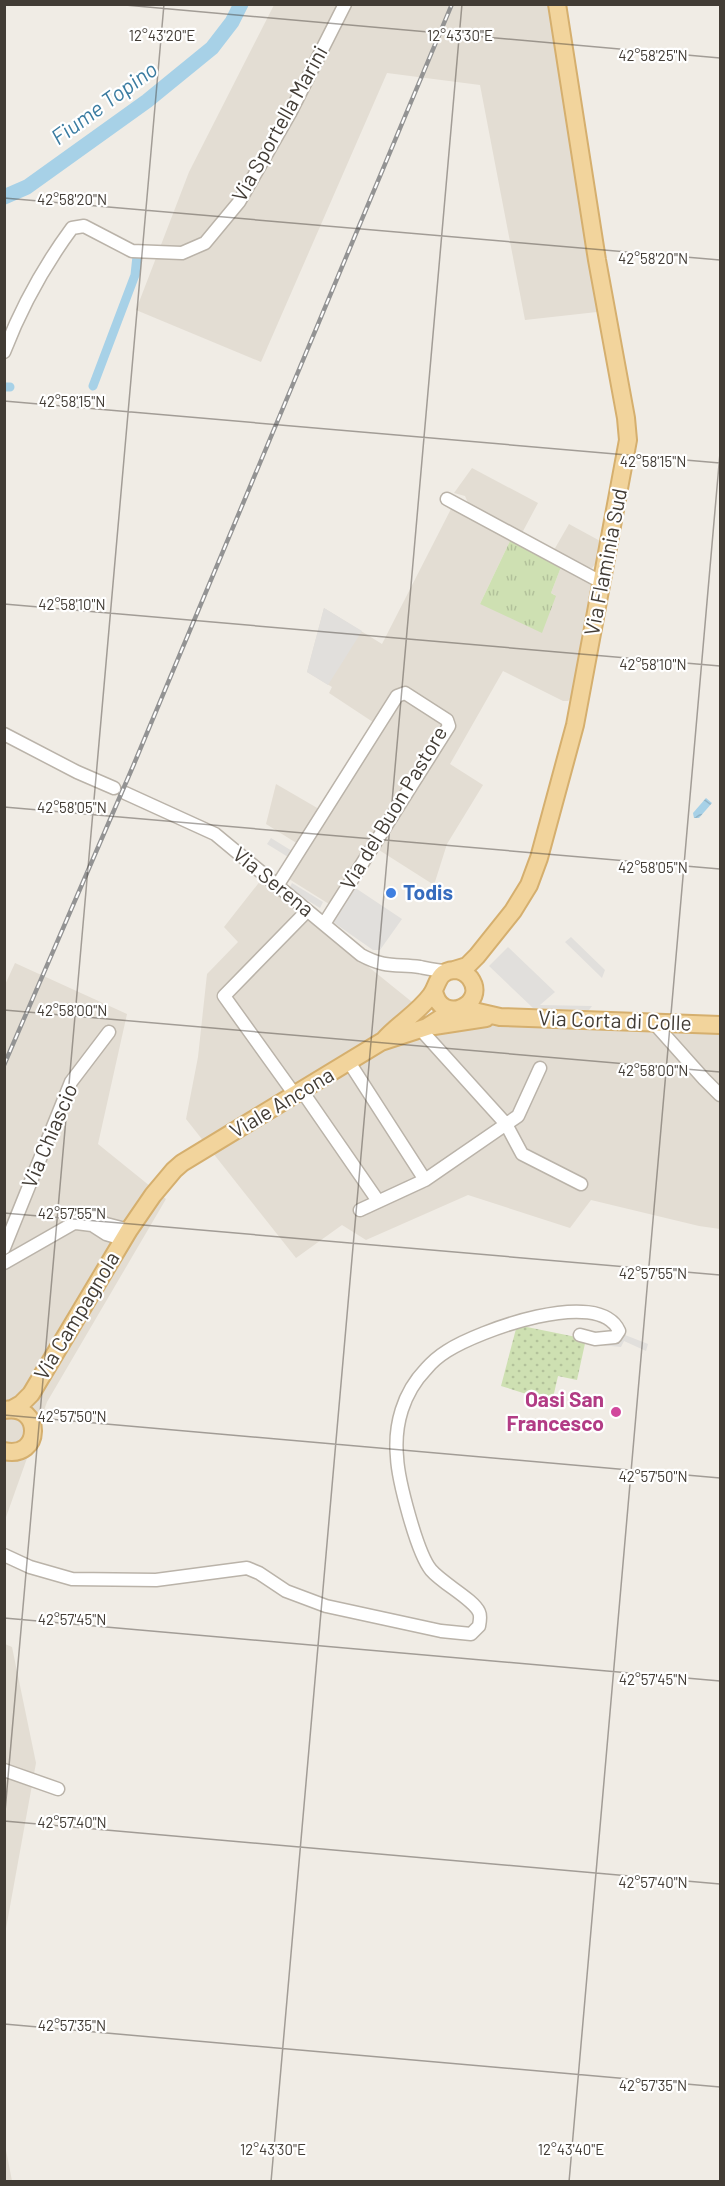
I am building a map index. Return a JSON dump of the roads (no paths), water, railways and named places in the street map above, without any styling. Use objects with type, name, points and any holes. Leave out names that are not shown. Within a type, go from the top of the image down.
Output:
[{"type":"main road","name":"Via Flaminia Sud","points":[[435,988],[440,976],[467,966],[477,957],[520,900],[529,885],[539,858],[575,724],[628,440],[557,4]]},
{"type":"main road","name":"Via Flaminia Sud","points":[[457,1009],[467,1005],[477,957]]},
{"type":"main road","points":[[451,971],[467,975],[472,987]]},
{"type":"main road","name":"Via Corta di Colle","points":[[472,987],[484,1005],[505,1017]]},
{"type":"main road","name":"Viale Ancona","points":[[416,1027],[426,1002],[435,988]]},
{"type":"main road","points":[[435,988],[438,1002],[447,1009],[457,1009]]},
{"type":"main road","name":"Viale Ancona","points":[[182,1163],[381,1042],[457,1009]]},
{"type":"main road","name":"Via Corta di Colle","points":[[457,1009],[505,1017],[720,1025]]},
{"type":"main road","name":"Viale Ancona","points":[[416,1027],[505,1017]]},
{"type":"main road","name":"Via Campagnola","points":[[7,1454],[20,1451],[31,1442],[33,1428],[14,1411],[31,1394],[126,1234],[153,1195],[182,1163]]},
{"type":"street","name":"Via Sportella Marini","points":[[4,352],[16,322],[56,250],[72,228],[84,226],[132,251],[182,253],[205,243],[240,202],[290,113],[345,4]]},
{"type":"street","points":[[447,499],[601,582]]},
{"type":"street","name":"Via del Buon Pastore","points":[[277,886],[397,696],[405,693],[447,720],[449,726],[324,924]]},
{"type":"street","name":"Via Serena","points":[[4,734],[77,772],[215,834],[361,955],[375,963],[451,971]]},
{"type":"street","points":[[307,911],[224,996],[299,1093],[378,1202]]},
{"type":"street","points":[[418,967],[430,975],[435,988]]},
{"type":"street","points":[[654,1023],[720,1095]]},
{"type":"street","points":[[416,1027],[506,1124],[522,1154],[581,1184]]},
{"type":"street","name":"Via Chiascio","points":[[4,1248],[71,1082],[109,1032]]},
{"type":"street","points":[[349,1062],[425,1180]]},
{"type":"street","points":[[360,1210],[425,1180],[518,1116],[540,1068]]},
{"type":"street","name":"Via Campagnola","points":[[76,1222],[88,1215],[126,1234]]},
{"type":"street","points":[[4,1263],[76,1222]]},
{"type":"street","name":"Via Campagnola","points":[[76,1222],[92,1225],[102,1232],[126,1234]]},
{"type":"street","points":[[102,1232],[108,1242],[109,1263]]},
{"type":"street","points":[[4,1555],[30,1567],[82,1580],[156,1580],[247,1568],[286,1591],[326,1606],[441,1631],[471,1634],[479,1626],[479,1612],[473,1604],[431,1570],[425,1561],[415,1532],[397,1461],[397,1427],[405,1399],[424,1371],[448,1350],[531,1316],[550,1313],[594,1313],[606,1316],[615,1322],[619,1331],[615,1337],[606,1339],[580,1335]]},
{"type":"street","points":[[4,1770],[58,1789]]},
{"type":"water","points":[[706,798],[712,803],[699,818],[694,818],[693,813]]},
{"type":"waterway","name":"Fiume Topino","points":[[4,197],[27,187],[147,101],[212,48],[232,22],[241,4]]},
{"type":"waterway","points":[[93,386],[135,275],[137,256]]},
{"type":"waterway","points":[[4,387],[10,387]]},
{"type":"railway","points":[[4,1065],[134,764],[452,4]]},
{"type":"place","name":"Todis","points":[[391,893]]},
{"type":"place","name":"Oasi San Francesco","points":[[616,1412]]}]
